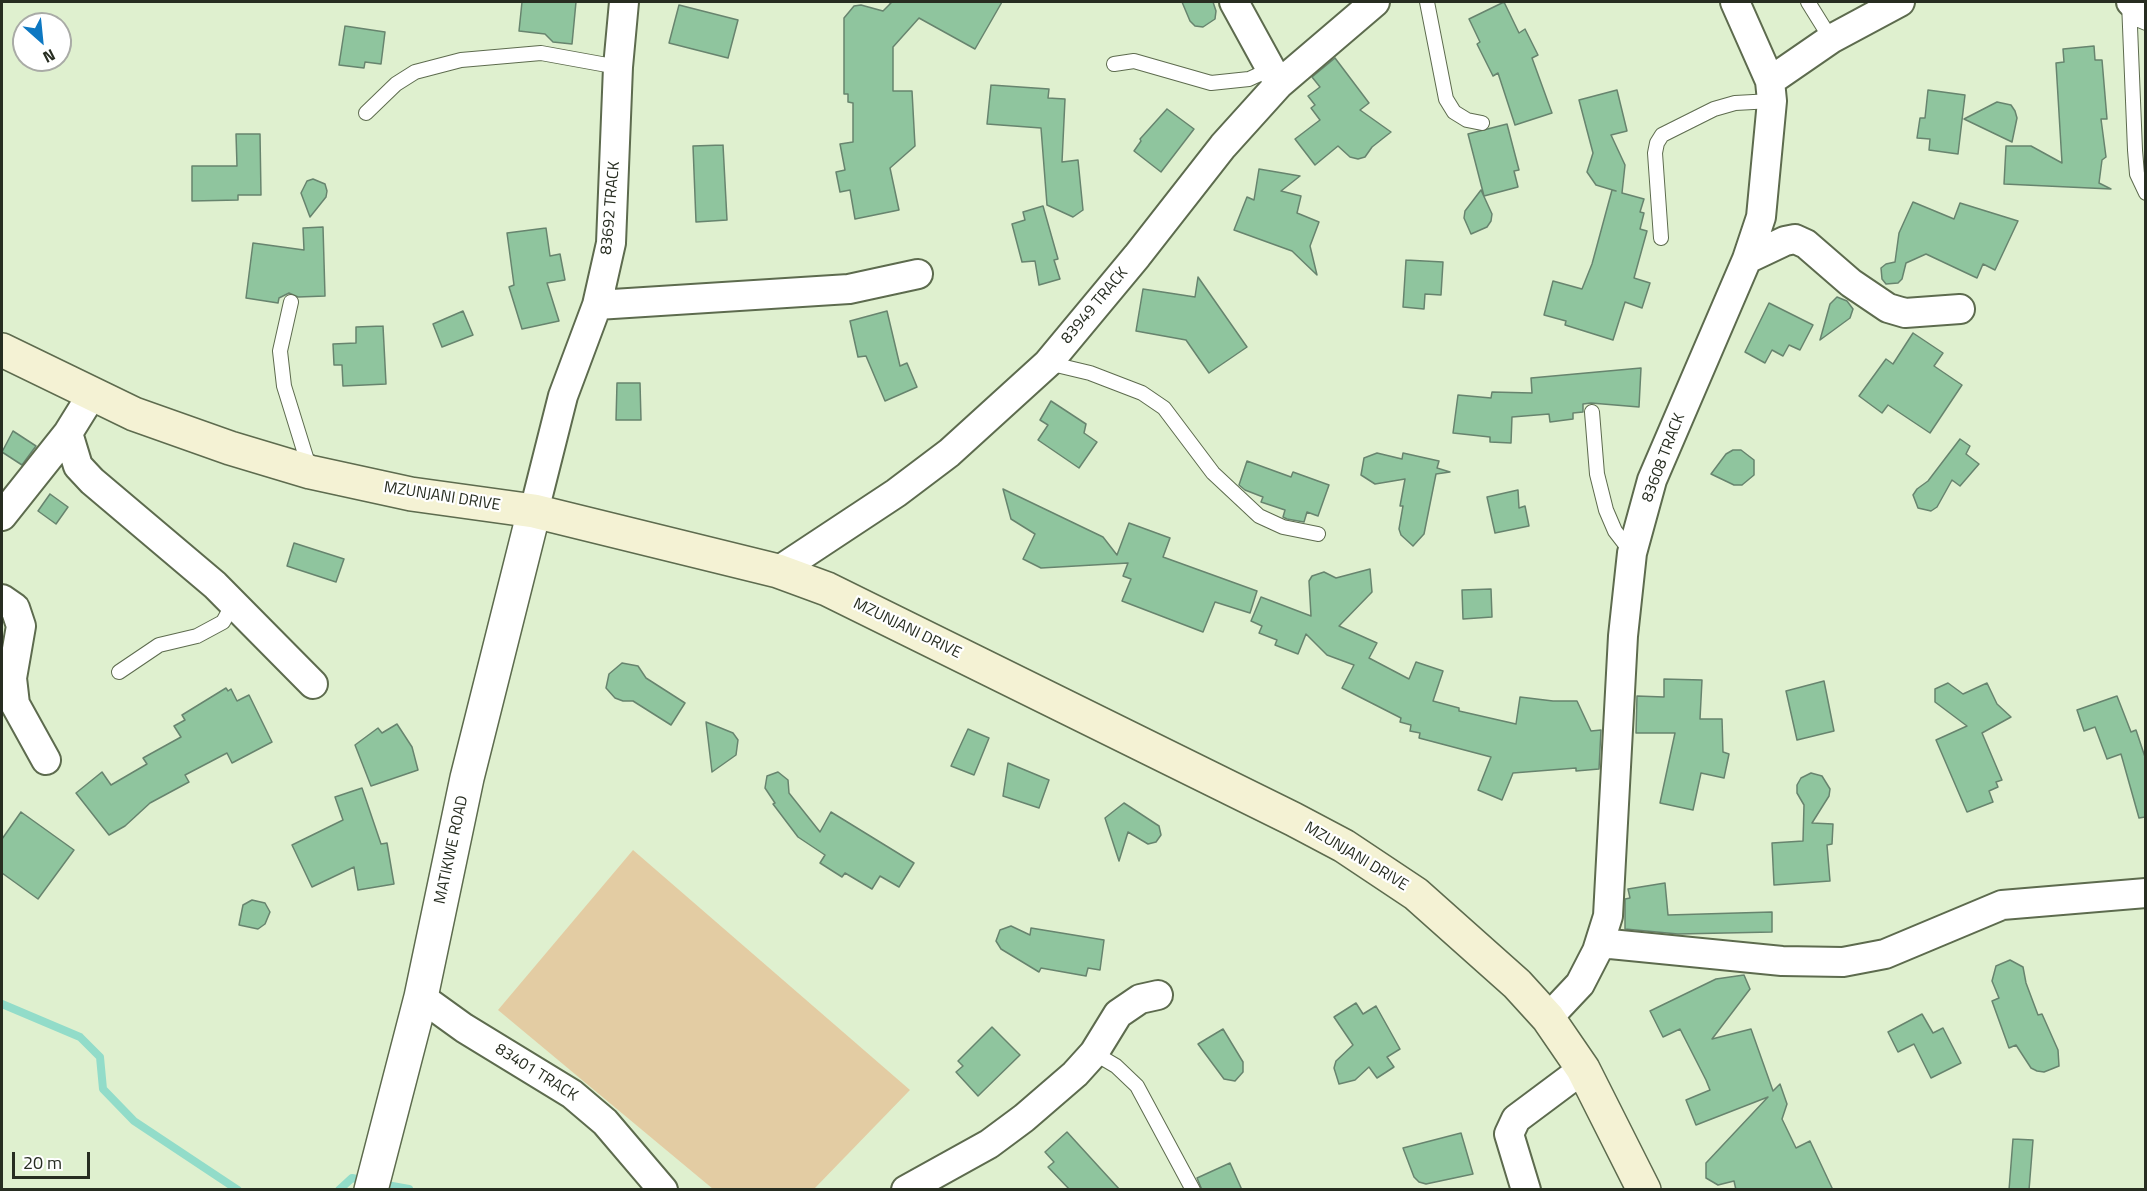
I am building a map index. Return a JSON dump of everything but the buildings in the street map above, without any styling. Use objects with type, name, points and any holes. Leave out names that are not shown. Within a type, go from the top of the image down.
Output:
[{"type":"main road","name":"MZUNJANI DRIVE","points":[[2,350],[91,396],[230,448],[310,472],[411,494],[534,512],[778,571],[827,589],[1344,846],[1416,894],[1517,984],[1548,1018],[1583,1069],[1644,1190]]},
{"type":"street","name":"83692 TRACK","points":[[534,512],[563,396],[597,305],[611,243],[618,67],[624,2]]},
{"type":"street","points":[[1234,2],[1275,76]]},
{"type":"street","name":"83949 TRACK","points":[[778,571],[896,493],[949,453],[1048,363],[1137,256],[1275,76],[1375,2]]},
{"type":"street","points":[[1736,2],[1771,91],[1830,39],[1900,2]]},
{"type":"street","name":"83608 TRACK","points":[[1548,1018],[1580,984],[1600,943],[1608,916],[1623,636],[1632,553],[1652,480],[1747,260],[1761,217],[1771,91]]},
{"type":"street","points":[[1747,260],[1785,241],[1795,239],[1806,244],[1851,283],[1888,308],[1905,313],[1960,309]]},
{"type":"street","points":[[597,305],[849,288],[918,274]]},
{"type":"street","points":[[2,516],[68,433],[91,396]]},
{"type":"street","points":[[68,433],[78,466],[92,481],[233,604],[313,684]]},
{"type":"street","name":"MATIKWE ROAD","points":[[371,1190],[421,997],[467,778],[534,512]]},
{"type":"street","points":[[2,599],[15,608],[21,626],[12,678],[15,704],[46,760]]},
{"type":"street","points":[[1600,943],[1782,961],[1843,962],[1885,954],[2002,905],[2145,893]]},
{"type":"street","points":[[906,1190],[989,1144],[1024,1118],[1075,1074],[1094,1053],[1118,1014],[1140,999],[1158,995]]},
{"type":"street","name":"83401 TRACK","points":[[421,997],[464,1028],[572,1094],[605,1122],[663,1190]]},
{"type":"street","points":[[1526,1190],[1509,1134],[1516,1119],[1583,1069]]},
{"type":"lane","points":[[1427,2],[1446,99],[1454,112],[1467,120],[1482,123]]},
{"type":"lane","points":[[1808,2],[1830,39]]},
{"type":"lane","points":[[2134,6],[2145,23]]},
{"type":"lane","points":[[2134,6],[2135,150],[2137,174],[2145,193]]},
{"type":"lane","points":[[366,113],[396,84],[415,72],[461,60],[541,53],[618,67]]},
{"type":"lane","points":[[1114,64],[1134,61],[1211,83],[1275,76]]},
{"type":"lane","points":[[1660,238],[1655,153],[1662,135],[1714,109],[1771,91]]},
{"type":"lane","points":[[291,302],[280,351],[284,386],[310,472]]},
{"type":"lane","points":[[1048,363],[1090,373],[1142,393],[1164,408],[1213,473],[1259,516],[1283,527],[1318,534]]},
{"type":"lane","points":[[1592,412],[1597,474],[1606,510],[1615,531],[1632,553]]},
{"type":"lane","points":[[119,672],[159,645],[197,636],[223,622],[233,604]]},
{"type":"lane","points":[[1094,1053],[1116,1065],[1137,1086],[1193,1190]]},
{"type":"shaded area","points":[[633,850],[910,1090],[814,1189],[713,1189],[498,1010]]},
{"type":"waterway","points":[[2,1004],[80,1037],[100,1057],[103,1089],[134,1121],[238,1190]]},
{"type":"waterway","points":[[339,1190],[352,1178],[366,1181]]},
{"type":"waterway","points":[[381,1184],[409,1189]]}]
